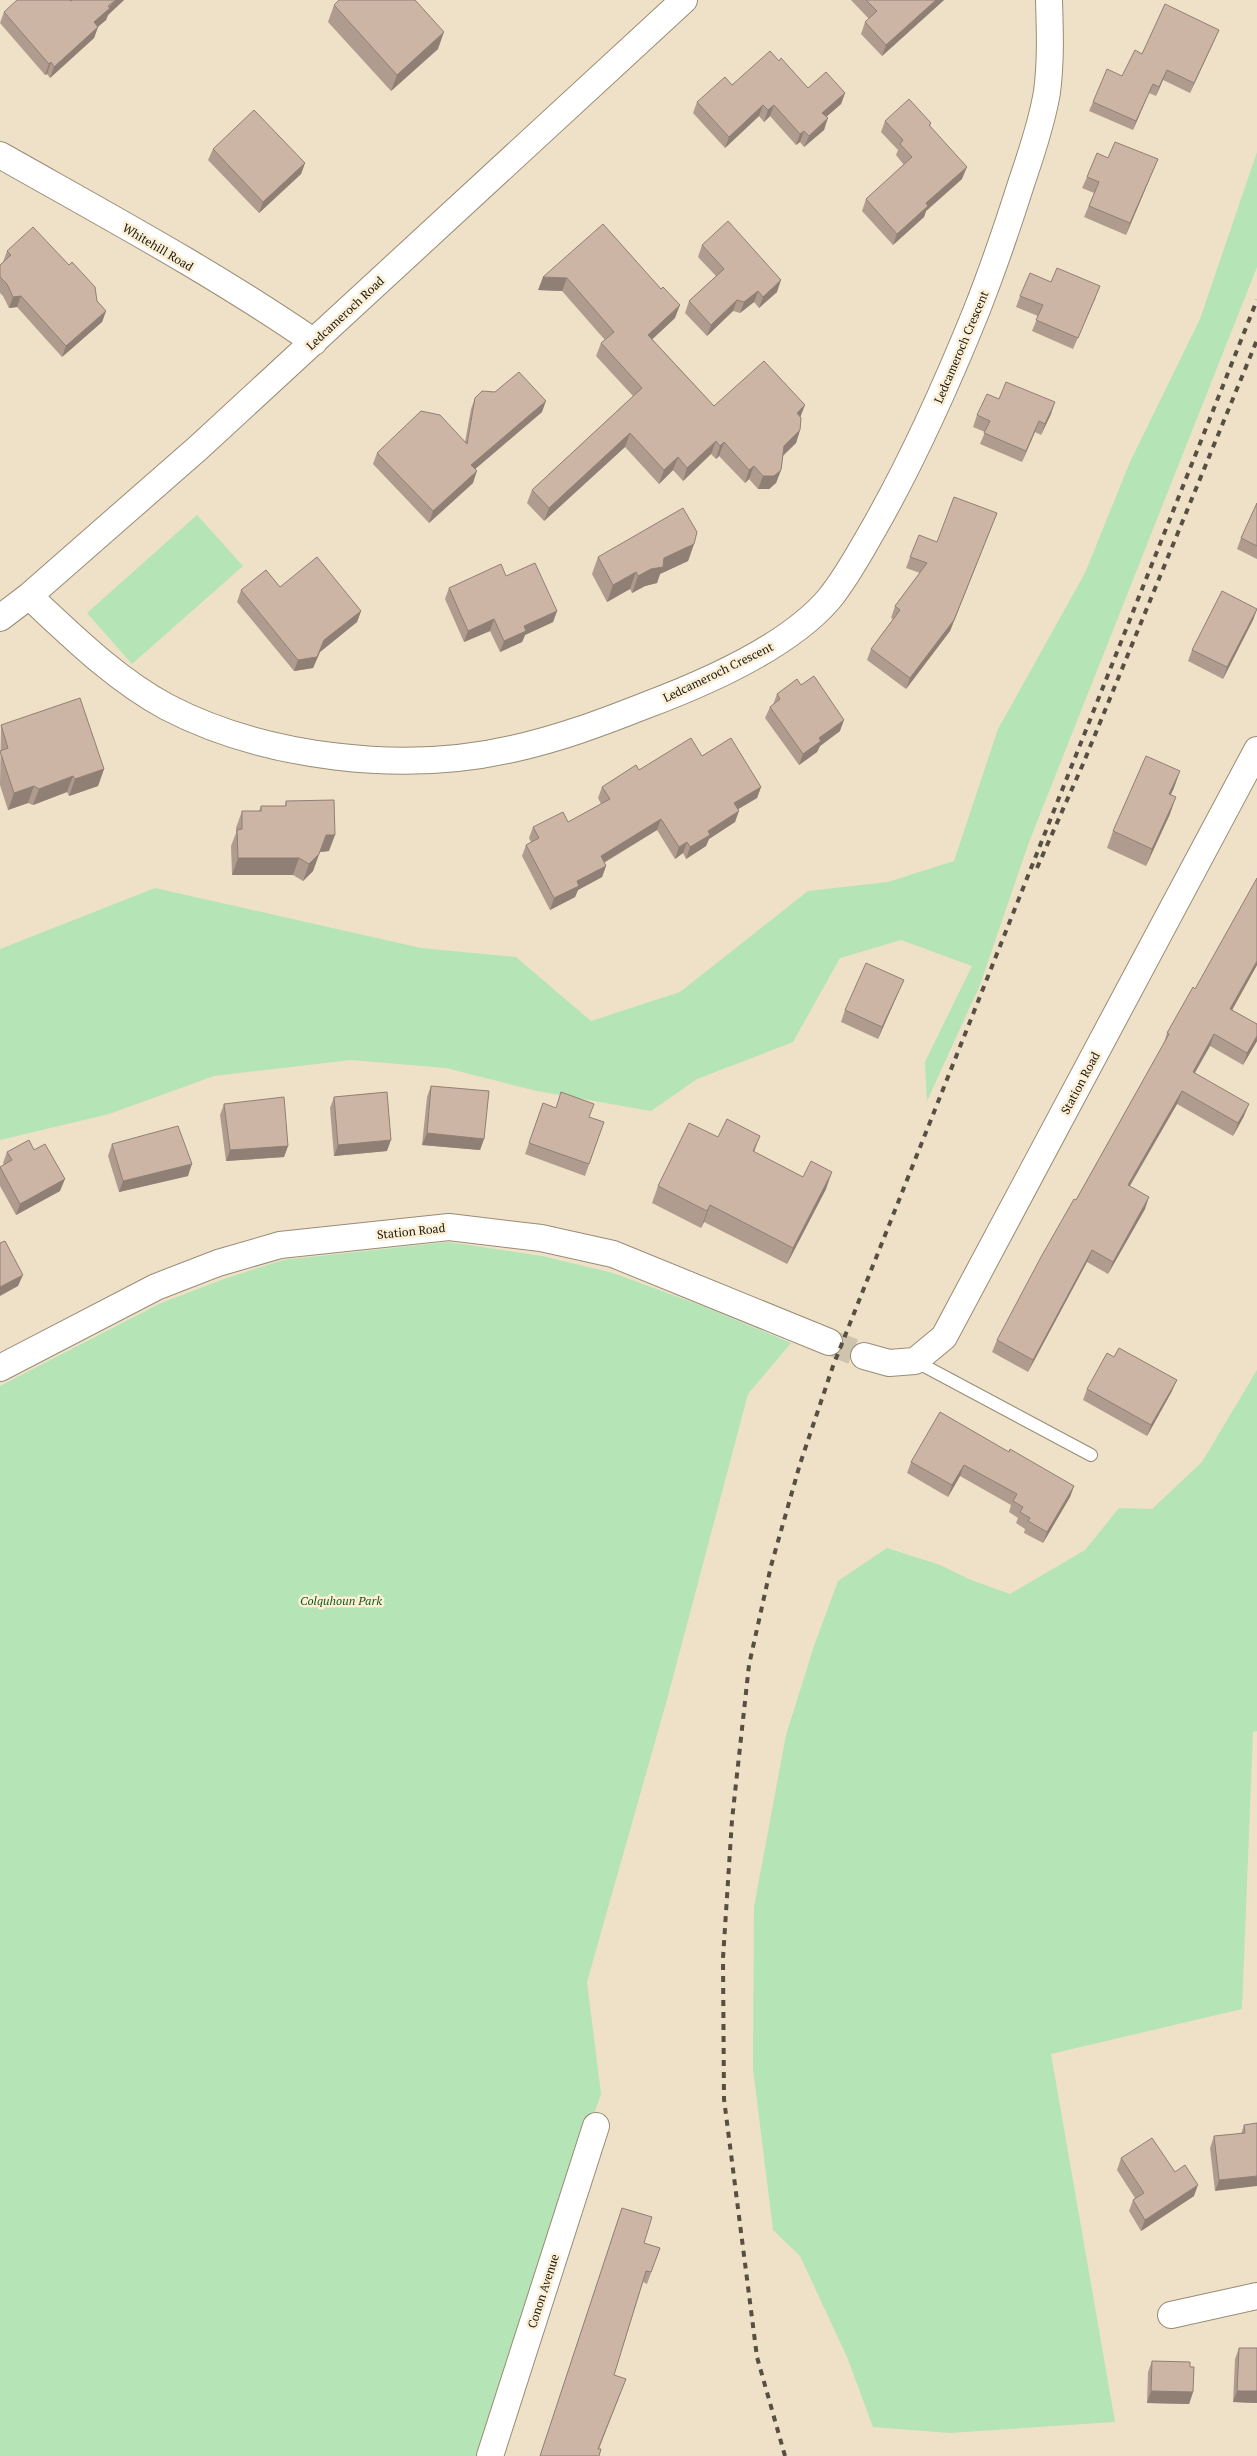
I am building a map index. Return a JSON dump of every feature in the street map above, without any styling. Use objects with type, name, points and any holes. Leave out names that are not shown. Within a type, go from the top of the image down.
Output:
[{"type":"street","name":"Ledcameroch Road","points":[[0,618],[30,596],[198,448],[684,0]]},
{"type":"street","name":"Ledcameroch Crescent","points":[[30,596],[90,651],[128,682],[164,705],[206,725],[250,741],[269,745],[315,754],[378,760],[436,759],[510,750],[572,732],[671,696],[764,651],[804,624],[829,599],[851,569],[894,493],[947,383],[998,256],[1034,146],[1046,96],[1051,50],[1049,0]]},
{"type":"street","name":"Whitehill Road","points":[[0,155],[101,213],[284,322],[314,342]]},
{"type":"street","name":"Station Road","points":[[915,1361],[944,1337],[1257,750]]},
{"type":"street","name":"Station Road","points":[[0,1368],[156,1287],[218,1263],[280,1245],[449,1227],[541,1238],[613,1254],[829,1342]]},
{"type":"street","points":[[864,1356],[889,1362],[915,1361]]},
{"type":"street","name":"Conon Avenue","points":[[490,2456],[596,2126]]},
{"type":"street","points":[[1171,2315],[1257,2296]]},
{"type":"lane","points":[[915,1361],[1091,1456]]},
{"type":"green space","points":[[1257,152],[1257,267],[1029,842],[980,985],[927,1101],[925,1062],[972,966],[901,940],[840,958],[793,1042],[697,1079],[651,1111],[537,1091],[446,1068],[351,1060],[214,1076],[109,1114],[0,1140],[0,949],[155,888],[421,948],[516,957],[591,1021],[680,992],[808,891],[888,882],[954,861],[998,729],[1085,573],[1130,462],[1200,319]]},
{"type":"green space","points":[[197,515],[243,566],[132,664],[87,613]]},
{"type":"green space","name":"Colquhoun Park","points":[[448,1242],[542,1256],[613,1273],[705,1307],[791,1343],[748,1394],[668,1696],[587,1982],[601,2094],[476,2456],[0,2456],[0,1386],[159,1304],[221,1280],[283,1260]]},
{"type":"green space","points":[[1257,1370],[1257,1731],[1253,1732],[1242,2009],[1051,2054],[1115,2422],[950,2433],[873,2427],[847,2357],[800,2256],[773,2230],[753,2069],[754,1907],[786,1735],[814,1646],[838,1581],[887,1548],[940,1565],[971,1580],[1010,1594],[1085,1550],[1119,1508],[1152,1509],[1202,1462]]},
{"type":"building","points":[[17,0],[116,0],[94,22],[98,27],[54,67],[51,62],[49,64],[4,12]]},
{"type":"building","points":[[339,0],[415,0],[444,32],[397,75],[334,5]]},
{"type":"building","points":[[866,0],[936,0],[886,45],[865,22],[877,11]]},
{"type":"building","points":[[1165,4],[1219,30],[1194,83],[1167,70],[1159,87],[1153,84],[1136,121],[1093,102],[1107,69],[1122,76],[1135,50],[1142,54]]},
{"type":"building","points":[[770,51],[779,61],[781,58],[808,88],[826,72],[845,93],[822,113],[828,118],[809,136],[804,131],[800,134],[774,105],[768,110],[763,105],[729,137],[697,102],[725,77],[732,85]]},
{"type":"building","points":[[909,99],[931,123],[929,125],[967,167],[926,203],[928,206],[897,234],[866,199],[912,157],[900,144],[903,140],[885,121]]},
{"type":"building","points":[[254,110],[305,163],[263,202],[213,149]]},
{"type":"building","points":[[1115,142],[1158,159],[1130,223],[1089,206],[1099,182],[1087,177],[1097,153],[1108,158]]},
{"type":"building","points":[[728,221],[781,280],[763,297],[758,291],[744,302],[737,300],[711,325],[689,301],[724,269],[702,245]]},
{"type":"building","points":[[603,224],[661,289],[663,287],[680,305],[648,335],[714,406],[764,361],[805,405],[797,413],[801,418],[800,430],[784,446],[781,470],[774,476],[763,476],[754,466],[749,470],[724,442],[720,446],[716,441],[687,468],[678,457],[664,470],[630,433],[549,508],[532,490],[642,388],[601,343],[614,332],[567,278],[543,277]]},
{"type":"building","points":[[33,227],[69,265],[72,262],[95,287],[97,301],[106,311],[66,346],[21,296],[13,297],[7,284],[0,277],[0,265],[11,255],[7,251]]},
{"type":"building","points":[[1057,268],[1100,286],[1078,338],[1036,320],[1043,305],[1020,296],[1030,273],[1051,282]]},
{"type":"building","points":[[519,372],[546,401],[471,465],[477,471],[433,511],[377,453],[421,411],[440,415],[467,444],[475,398],[482,391],[495,392]]},
{"type":"building","points":[[1006,382],[1055,402],[1045,424],[1039,421],[1026,451],[984,433],[990,421],[977,415],[987,394],[999,399]]},
{"type":"building","points":[[954,497],[997,513],[954,620],[910,678],[871,649],[900,610],[895,606],[927,563],[910,557],[919,535],[937,542]]},
{"type":"building","points":[[1257,503],[1257,546],[1241,538]]},
{"type":"building","points":[[683,508],[697,532],[694,544],[664,558],[663,567],[651,569],[638,576],[636,572],[613,585],[598,557]]},
{"type":"building","points":[[317,557],[361,611],[324,640],[317,657],[298,660],[241,590],[266,570],[280,587]]},
{"type":"building","points":[[535,563],[557,611],[524,626],[526,631],[504,641],[494,619],[468,631],[449,588],[501,564],[506,576]]},
{"type":"building","points":[[1222,591],[1257,609],[1227,667],[1192,650]]},
{"type":"building","points":[[814,676],[844,720],[819,738],[821,741],[803,754],[770,707],[780,699],[777,694],[797,679],[801,685]]},
{"type":"building","points":[[80,698],[104,769],[75,779],[73,776],[39,789],[34,786],[14,793],[0,751],[8,748],[1,725]]},
{"type":"building","points":[[691,738],[702,756],[731,738],[761,787],[734,803],[739,811],[708,831],[710,835],[690,847],[687,842],[679,847],[661,819],[601,856],[606,866],[577,881],[579,886],[554,898],[526,845],[539,838],[533,827],[563,812],[568,822],[610,799],[602,787],[636,765],[639,770]]},
{"type":"building","points":[[1146,756],[1180,771],[1169,794],[1176,797],[1152,849],[1113,831]]},
{"type":"building","points":[[334,800],[335,835],[326,835],[319,854],[309,864],[299,858],[238,858],[237,830],[242,829],[242,811],[261,811],[261,806],[286,806],[286,801]]},
{"type":"building","points":[[1257,878],[1257,961],[1230,1009],[1257,1024],[1257,1036],[1247,1053],[1214,1034],[1193,1072],[1249,1104],[1238,1123],[1182,1091],[1128,1185],[1149,1197],[1113,1262],[1092,1250],[1033,1360],[997,1340],[1041,1257],[1074,1199],[1076,1200],[1169,1034],[1167,1033],[1193,987],[1195,989]]},
{"type":"building","points":[[866,963],[904,980],[882,1027],[845,1010]]},
{"type":"building","points":[[431,1086],[489,1091],[484,1139],[427,1133]]},
{"type":"building","points":[[387,1092],[391,1140],[338,1145],[334,1097]]},
{"type":"building","points":[[561,1092],[594,1104],[589,1117],[604,1122],[589,1164],[529,1143],[543,1103],[556,1108]]},
{"type":"building","points":[[284,1097],[288,1146],[230,1150],[224,1104]]},
{"type":"building","points":[[727,1119],[760,1136],[753,1151],[803,1177],[811,1161],[832,1172],[793,1248],[710,1205],[707,1211],[658,1186],[689,1123],[718,1137]]},
{"type":"building","points":[[178,1126],[192,1164],[123,1181],[112,1144]]},
{"type":"building","points":[[29,1140],[34,1150],[45,1144],[65,1179],[20,1204],[0,1167],[12,1160],[7,1152]]},
{"type":"building","points":[[5,1241],[23,1275],[0,1287],[0,1243]]},
{"type":"building","points":[[1119,1348],[1177,1380],[1151,1425],[1087,1389],[1107,1353],[1114,1357]]},
{"type":"building","points":[[940,1412],[1009,1452],[1010,1449],[1074,1486],[1047,1532],[1028,1521],[1030,1518],[1020,1512],[1023,1507],[1013,1501],[1017,1494],[964,1465],[952,1485],[911,1462]]},
{"type":"building","points":[[1257,2123],[1257,2176],[1219,2180],[1214,2136],[1245,2133],[1244,2125]]},
{"type":"building","points":[[1152,2138],[1175,2172],[1185,2165],[1198,2185],[1145,2220],[1133,2200],[1144,2193],[1121,2158]]},
{"type":"building","points":[[622,2208],[652,2217],[644,2243],[660,2248],[651,2272],[646,2271],[614,2375],[626,2379],[598,2449],[601,2449],[599,2456],[540,2456]]},
{"type":"building","points":[[1239,2348],[1257,2348],[1257,2391],[1237,2391]]},
{"type":"building","points":[[1152,2361],[1190,2362],[1190,2367],[1194,2367],[1193,2392],[1151,2391]]},
{"type":"tunnel","points":[[829,1342],[864,1356]]},
{"type":"railway","points":[[785,2456],[757,2357],[724,2099],[723,1958],[732,1820],[749,1665],[771,1566],[800,1464],[833,1366],[1257,300]]},
{"type":"railway","points":[[1037,868],[1083,764],[1257,340]]}]
